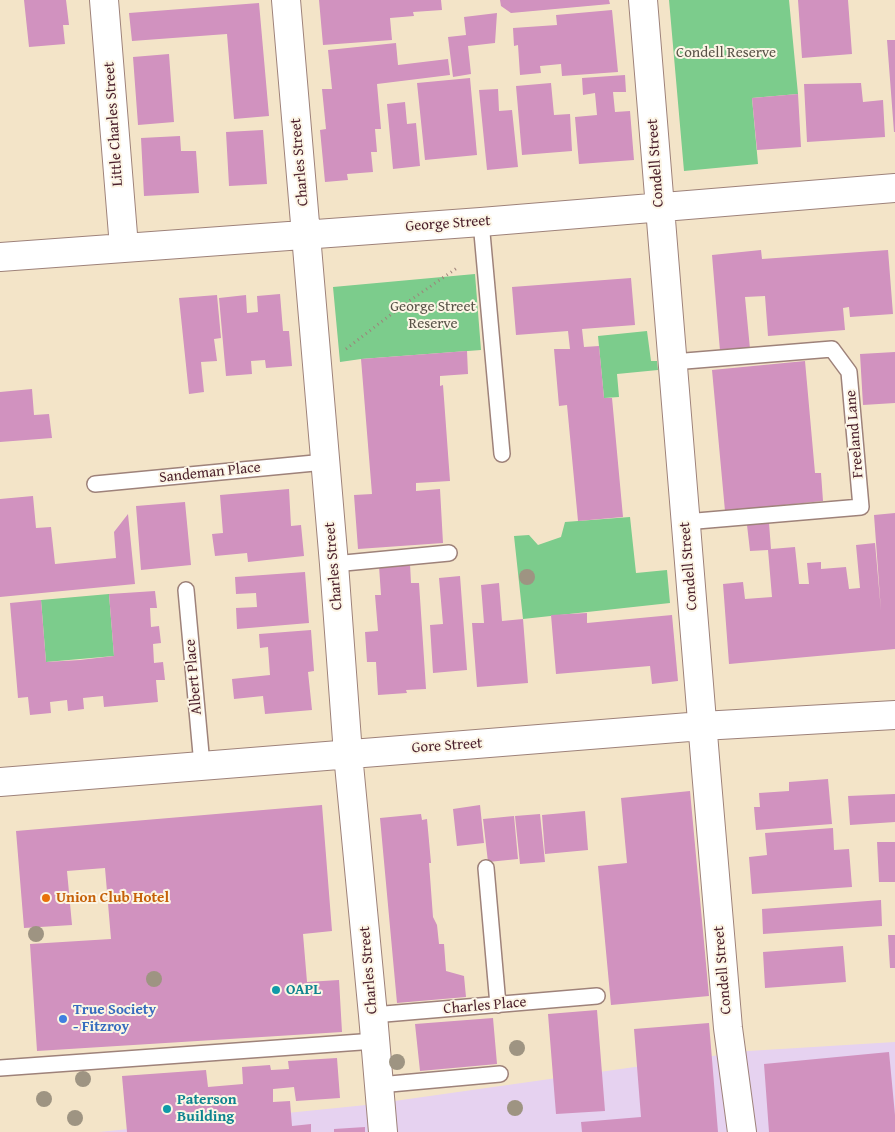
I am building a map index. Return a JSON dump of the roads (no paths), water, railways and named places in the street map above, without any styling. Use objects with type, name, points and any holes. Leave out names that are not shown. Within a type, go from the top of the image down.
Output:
[{"type":"street","name":"Little Charles Street","points":[[104,0],[124,248]]},
{"type":"street","name":"Charles Street","points":[[286,0],[334,564],[348,754],[382,1132]]},
{"type":"street","name":"Condell Street","points":[[643,0],[728,1028],[742,1132]]},
{"type":"street","name":"George Street","points":[[0,257],[306,233],[481,222],[895,188]]},
{"type":"street","name":"Gore Street","points":[[0,782],[702,726],[895,714]]},
{"type":"lane","points":[[481,222],[502,454]]},
{"type":"lane","name":"Freeland Lane","points":[[673,362],[832,349],[849,372],[861,507],[685,522]]},
{"type":"lane","name":"Sandeman Place","points":[[95,484],[325,462]]},
{"type":"lane","points":[[334,564],[449,553]]},
{"type":"lane","name":"Albert Place","points":[[186,590],[202,765]]},
{"type":"lane","points":[[486,868],[498,1005]]},
{"type":"lane","name":"Charles Place","points":[[0,1068],[374,1028],[498,1005],[597,996]]},
{"type":"lane","points":[[379,1086],[500,1074]]},
{"type":"place","name":"Union Club Hotel","points":[[46,898]]},
{"type":"place","name":"OAPL","points":[[276,990]]},
{"type":"place","name":"True Society - Fitzroy","points":[[63,1019]]},
{"type":"place","name":"Paterson Building","points":[[167,1109]]},
{"type":"park label","name":"Condell Reserve","points":[[726,53]]},
{"type":"park label","name":"George Street Reserve","points":[[433,316]]}]
